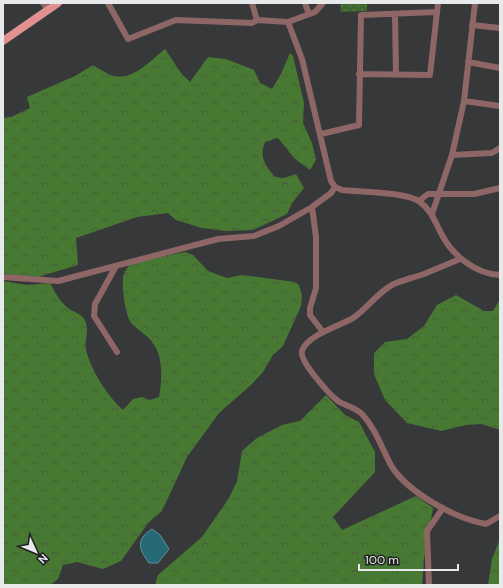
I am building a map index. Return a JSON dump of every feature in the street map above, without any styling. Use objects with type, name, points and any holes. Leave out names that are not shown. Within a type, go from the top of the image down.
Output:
[{"type":"main road","points":[[3,41],[45,6],[58,3]]},
{"type":"street","points":[[108,3],[128,38],[176,20],[252,23],[257,20],[288,22],[315,12],[323,3]]},
{"type":"street","points":[[252,3],[257,20]]},
{"type":"street","points":[[305,3],[309,14]]},
{"type":"street","points":[[359,74],[430,75],[438,3]]},
{"type":"street","points":[[432,214],[452,155],[464,101],[472,25],[476,3]]},
{"type":"street","points":[[321,134],[359,125],[361,15],[436,12]]},
{"type":"street","points":[[395,14],[396,75]]},
{"type":"street","points":[[288,22],[302,59],[331,181],[335,187],[342,190],[408,197],[419,201],[432,214],[443,236],[460,259],[490,274],[500,274]]},
{"type":"street","points":[[472,25],[500,28]]},
{"type":"street","points":[[468,62],[500,68]]},
{"type":"street","points":[[464,101],[500,106]]},
{"type":"street","points":[[452,155],[492,153],[500,148]]},
{"type":"street","points":[[3,277],[58,281],[115,268],[218,239],[254,236],[279,226],[312,207],[331,193],[335,187]]},
{"type":"street","points":[[419,201],[428,194],[474,194],[500,188]]},
{"type":"street","points":[[312,207],[316,237],[316,288],[310,308],[310,315],[323,332]]},
{"type":"street","points":[[460,259],[393,285],[379,294],[368,307],[352,318],[323,332],[306,345],[302,350],[302,357],[310,370],[338,401],[361,413],[372,426],[394,469],[420,495],[473,522],[486,524],[500,516]]},
{"type":"street","points":[[115,268],[95,304],[94,316],[116,352]]},
{"type":"street","points":[[429,585],[427,531],[443,508]]},
{"type":"green space","points":[[340,3],[367,3],[367,11],[341,12]]},
{"type":"green space","points":[[165,49],[181,73],[190,82],[208,57],[226,59],[254,70],[260,83],[272,89],[281,74],[290,53],[293,56],[304,103],[303,123],[312,143],[316,160],[310,170],[295,159],[278,138],[265,142],[263,148],[264,161],[275,177],[284,178],[296,174],[304,188],[292,203],[287,214],[253,230],[226,231],[202,228],[176,220],[168,213],[137,217],[76,238],[78,265],[38,277],[3,274],[3,118],[11,117],[30,108],[27,97],[75,76],[93,65],[110,75],[118,77],[125,76],[140,70]]},
{"type":"green space","points":[[185,252],[193,255],[208,271],[227,278],[242,275],[295,282],[299,285],[302,295],[301,306],[283,346],[273,355],[263,372],[251,385],[219,413],[187,457],[162,511],[148,523],[121,561],[103,569],[77,562],[63,565],[58,579],[50,585],[3,585],[3,281],[27,285],[50,283],[62,302],[70,310],[83,317],[87,326],[86,350],[88,358],[106,391],[123,410],[133,399],[142,397],[150,400],[159,397],[161,372],[160,359],[154,344],[132,324],[128,315],[124,294],[123,277],[131,263]]},
{"type":"green space","points":[[456,295],[484,311],[493,311],[500,299],[500,430],[482,424],[466,425],[441,431],[407,423],[385,400],[374,374],[374,353],[385,342],[407,339],[424,326],[437,305]]},
{"type":"green space","points":[[326,395],[345,415],[359,422],[375,452],[375,472],[333,517],[342,530],[416,496],[433,508],[424,559],[422,585],[155,585],[158,575],[202,537],[229,498],[237,481],[242,451],[257,438],[282,425],[300,421]]},
{"type":"green space","points":[[500,539],[500,585],[488,585],[492,559]]},
{"type":"water","points":[[152,529],[160,535],[169,549],[158,563],[149,563],[140,545],[143,537]]}]
